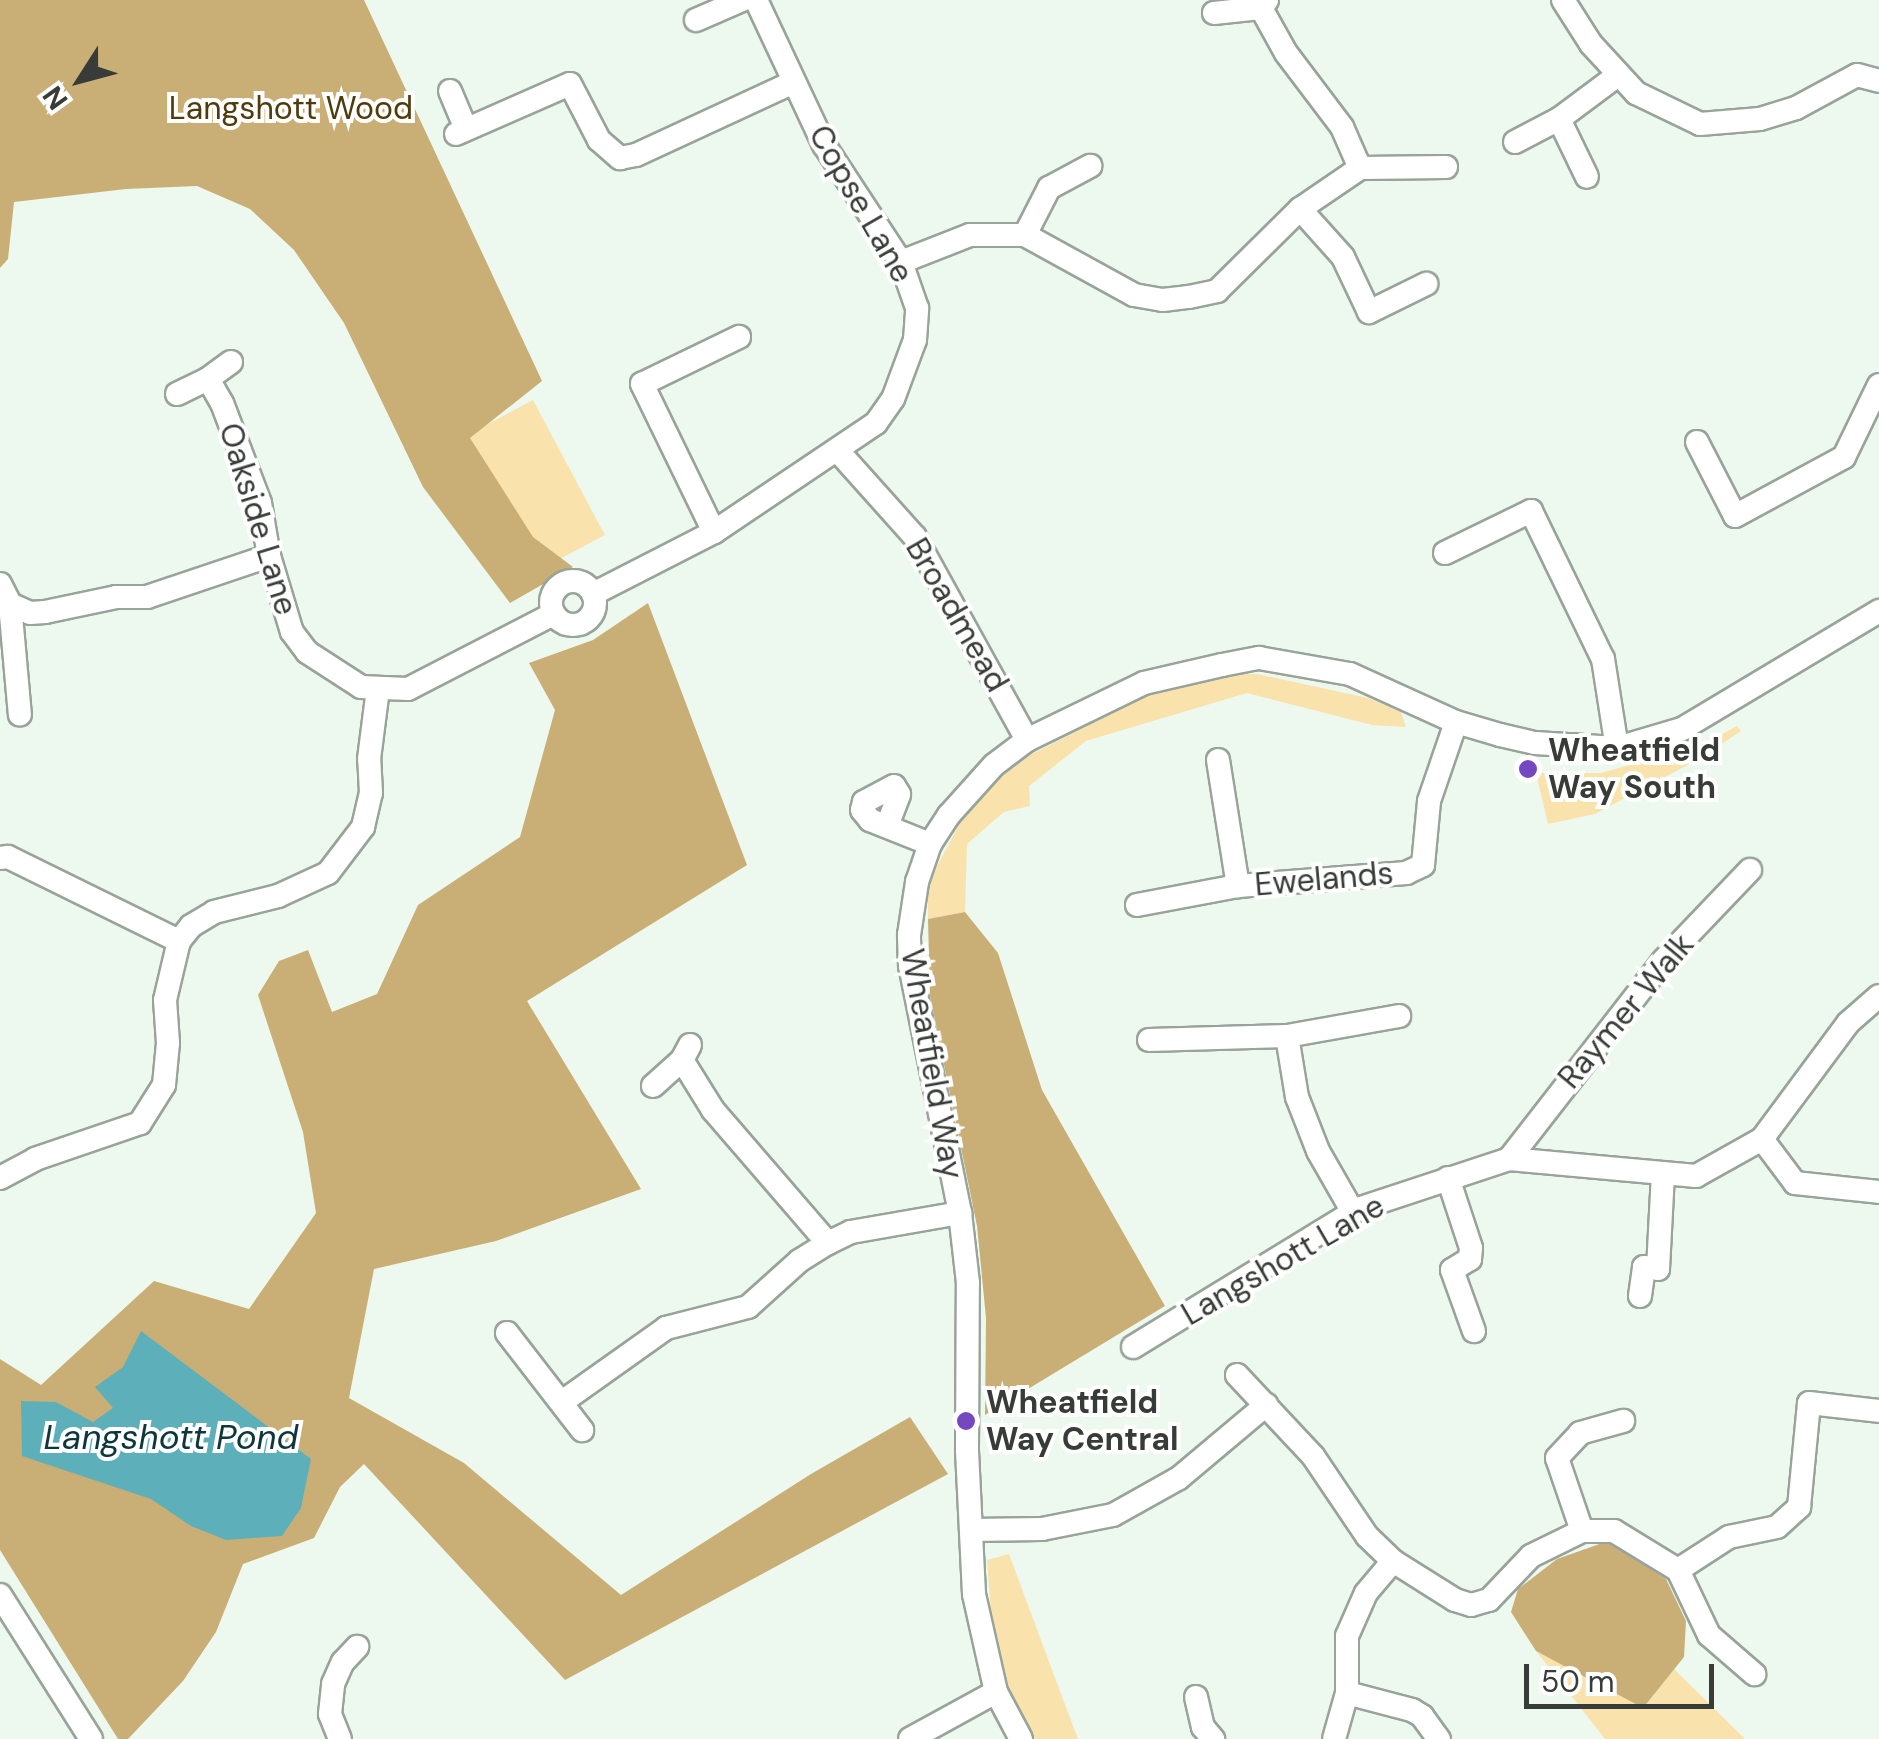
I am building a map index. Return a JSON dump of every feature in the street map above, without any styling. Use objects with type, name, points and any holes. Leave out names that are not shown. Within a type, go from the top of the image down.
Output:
[{"type":"street","points":[[696,20],[742,0]]},
{"type":"street","name":"Copse Lane","points":[[756,0],[824,145],[900,262],[917,308],[916,340],[893,400],[876,423],[838,451]]},
{"type":"street","points":[[1563,0],[1618,75],[1636,93],[1700,124],[1760,118],[1796,108],[1857,75],[1877,74]]},
{"type":"street","points":[[1214,12],[1264,4],[1286,54],[1342,126],[1360,168]]},
{"type":"street","points":[[450,91],[461,132],[565,73],[600,140],[620,158],[636,155],[792,83]]},
{"type":"street","points":[[1516,142],[1559,119],[1618,75]]},
{"type":"street","points":[[1559,119],[1587,176]]},
{"type":"street","points":[[1025,235],[1049,188],[1090,166]]},
{"type":"street","points":[[900,262],[970,235],[1025,235],[1134,295],[1162,300],[1217,291],[1300,208],[1360,168],[1446,167]]},
{"type":"street","points":[[1300,208],[1343,257],[1369,312],[1426,284]]},
{"type":"street","points":[[714,532],[642,384],[739,337]]},
{"type":"street","points":[[177,394],[231,362]]},
{"type":"street","name":"Oakside Lane","points":[[208,379],[222,402],[260,503],[269,556],[292,632],[308,652],[361,687],[378,689]]},
{"type":"street","points":[[1697,442],[1735,516],[1844,456],[1879,384]]},
{"type":"street","points":[[593,594],[714,532],[838,451]]},
{"type":"street","name":"Broadmead","points":[[838,451],[915,537],[1027,740]]},
{"type":"street","points":[[1445,553],[1532,511],[1603,659],[1617,748]]},
{"type":"street","points":[[20,715],[13,600],[148,597],[269,556]]},
{"type":"street","points":[[575,580],[593,594],[595,605],[582,622],[561,622],[554,614],[554,591],[563,583],[575,580]]},
{"type":"street","points":[[0,1178],[35,1159],[140,1123],[164,1086],[168,1043],[165,1000],[179,941],[191,926],[214,912],[278,896],[328,873],[362,827],[371,793],[369,759],[378,689],[408,689],[436,678],[554,614]]},
{"type":"street","name":"Wheatfield Way","points":[[1021,1739],[996,1692],[974,1594],[968,1283],[960,1214],[910,966],[913,899],[930,844],[948,814],[994,765],[1027,740],[1144,683],[1259,658],[1350,674],[1456,722],[1535,744],[1617,748],[1682,729],[1878,614]]},
{"type":"street","name":"Ewelands","points":[[1138,905],[1238,886],[1406,873],[1423,865],[1429,801],[1456,722]]},
{"type":"street","points":[[1218,760],[1238,886]]},
{"type":"street","points":[[887,826],[930,844]]},
{"type":"street","points":[[0,858],[8,856],[179,941]]},
{"type":"street","name":"Raymer Walk","points":[[1510,1158],[1663,961],[1750,870]]},
{"type":"street","points":[[1879,996],[1848,1023],[1762,1139],[1796,1183],[1879,1192]]},
{"type":"street","points":[[1149,1040],[1287,1036],[1400,1016]]},
{"type":"street","points":[[1287,1036],[1297,1097],[1318,1152],[1352,1212]]},
{"type":"street","points":[[652,1086],[686,1052],[713,1110],[828,1243]]},
{"type":"street","name":"Langshott Lane","points":[[1134,1348],[1352,1212],[1448,1178],[1510,1158],[1696,1176],[1762,1139]]},
{"type":"street","points":[[1640,1296],[1644,1268],[1658,1269],[1663,1174]]},
{"type":"street","points":[[1448,1178],[1471,1248],[1470,1259],[1452,1270],[1474,1331]]},
{"type":"street","points":[[562,1402],[666,1328],[748,1307],[800,1261],[851,1232],[960,1214]]},
{"type":"street","points":[[507,1333],[582,1430]]},
{"type":"street","points":[[1237,1376],[1313,1456],[1346,1510],[1392,1561],[1455,1600],[1471,1605],[1488,1600],[1531,1556],[1582,1532],[1614,1531],[1678,1570],[1710,1635],[1754,1674]]},
{"type":"street","points":[[1678,1570],[1728,1537],[1777,1527],[1799,1507],[1809,1403],[1879,1411]]},
{"type":"street","points":[[971,1530],[1042,1530],[1113,1515],[1179,1478],[1266,1405]]},
{"type":"street","points":[[1582,1532],[1558,1458],[1580,1433],[1623,1421]]},
{"type":"street","points":[[1334,1739],[1347,1694],[1347,1636],[1366,1593],[1392,1561]]},
{"type":"street","points":[[0,1595],[91,1739]]},
{"type":"street","points":[[340,1739],[330,1714],[333,1684],[343,1662],[357,1646]]},
{"type":"street","points":[[910,1739],[996,1692]]},
{"type":"street","points":[[1347,1694],[1412,1710],[1422,1716],[1439,1739]]},
{"type":"street","points":[[1196,1696],[1212,1739]]},
{"type":"shaded area","points":[[533,400],[605,535],[524,578],[452,443]]},
{"type":"shaded area","points":[[1218,674],[1257,674],[1368,698],[1401,712],[1406,727],[1372,725],[1247,693],[1086,741],[1029,786],[1030,806],[1004,812],[967,844],[965,912],[928,919],[928,892],[937,866],[966,812],[1008,766],[1149,695]]},
{"type":"shaded area","points":[[1737,726],[1741,731],[1699,759],[1595,814],[1548,824],[1536,773],[1601,773],[1704,744]]},
{"type":"shaded area","points":[[1009,1554],[1078,1739],[1035,1739],[1008,1691],[991,1612],[987,1560]]},
{"type":"shaded area","points":[[1536,1651],[1643,1708],[1674,1669],[1745,1739],[1605,1739]]},
{"type":"green space","name":"Langshott Wood","points":[[0,0],[364,0],[542,381],[470,438],[533,537],[573,567],[510,603],[423,487],[344,323],[294,250],[250,209],[197,186],[126,189],[14,202],[8,259],[0,268]]},
{"type":"green space","points":[[648,603],[747,865],[527,1001],[641,1189],[496,1241],[374,1269],[349,1398],[464,1463],[621,1595],[811,1474],[910,1417],[948,1474],[565,1680],[364,1464],[340,1487],[314,1538],[243,1564],[216,1632],[183,1681],[128,1739],[118,1739],[0,1550],[0,1359],[41,1385],[154,1281],[249,1309],[316,1213],[303,1132],[258,995],[279,961],[308,950],[332,1012],[377,994],[418,905],[520,837],[555,710],[529,663],[593,640]]},
{"type":"green space","points":[[965,912],[998,953],[1042,1090],[1165,1306],[985,1415],[986,1318],[977,1226],[930,996],[928,919]]},
{"type":"green space","points":[[1608,1541],[1666,1579],[1686,1621],[1684,1657],[1643,1708],[1536,1651],[1511,1612],[1518,1589],[1557,1559]]},
{"type":"water","name":"Langshott Pond","points":[[141,1331],[311,1459],[301,1508],[282,1536],[226,1540],[191,1526],[151,1499],[22,1456],[21,1401],[56,1402],[93,1422],[113,1408],[95,1387],[123,1367]]},
{"type":"place","name":"Wheatfield Way South","points":[[1528,769]]},
{"type":"place","name":"Wheatfield Way Central","points":[[966,1421]]}]
